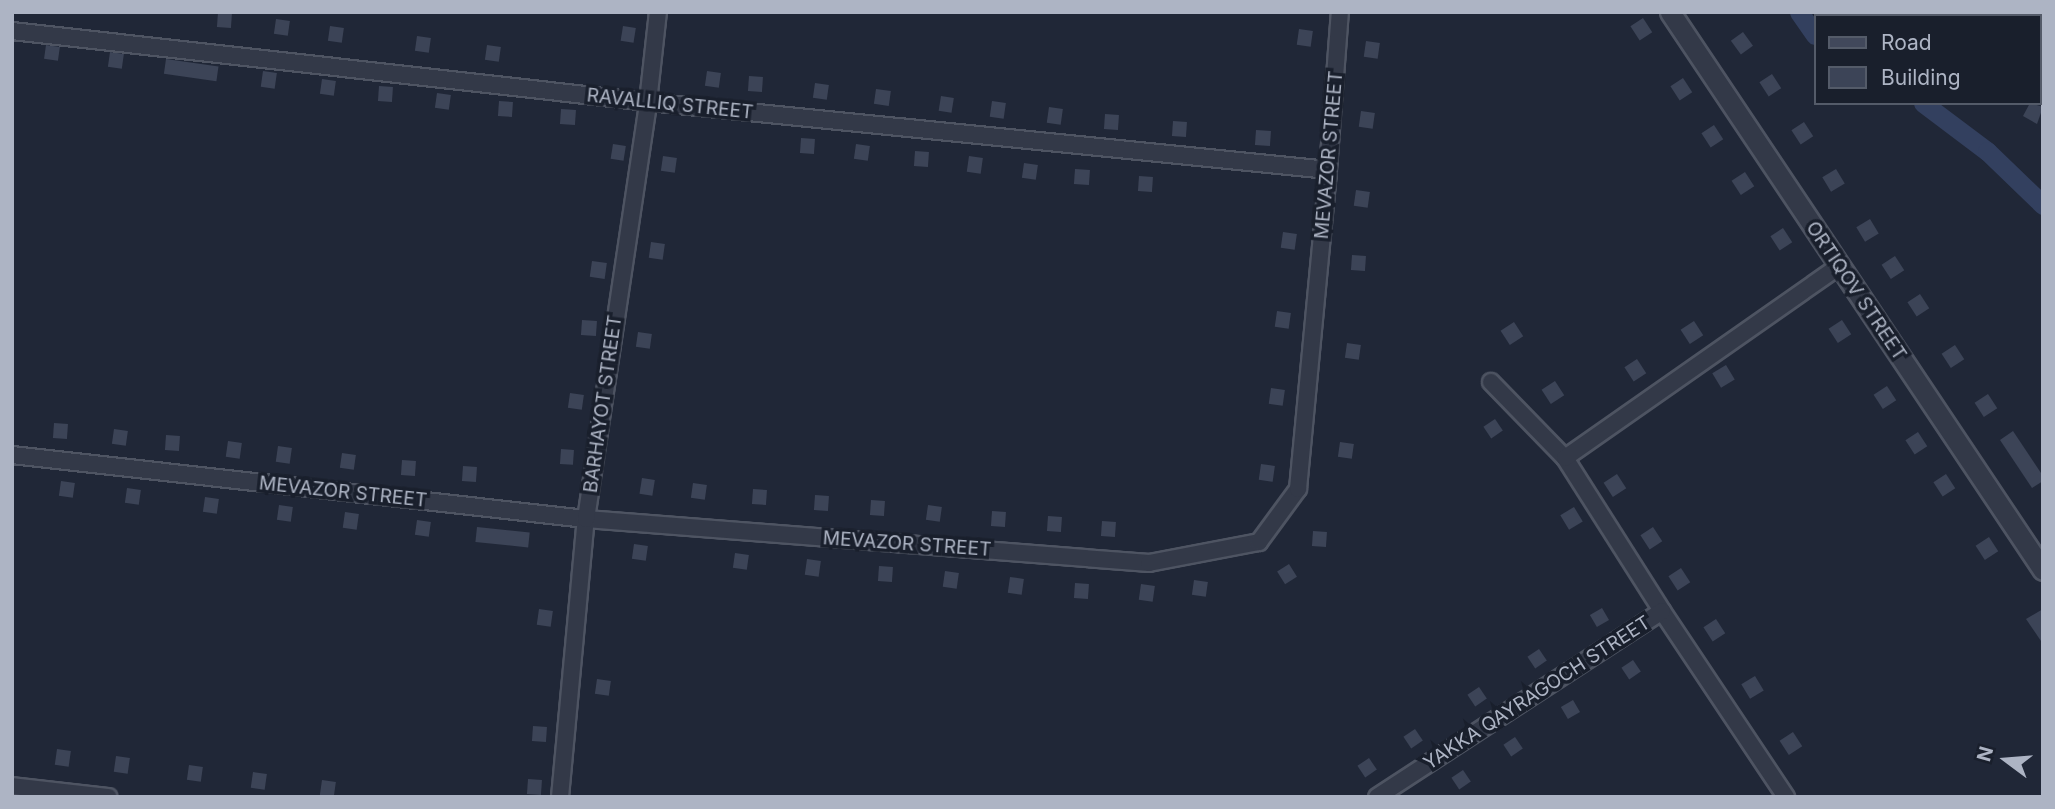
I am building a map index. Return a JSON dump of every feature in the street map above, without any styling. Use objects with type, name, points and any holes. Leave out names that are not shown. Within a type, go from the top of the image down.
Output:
[{"type":"street","name":"BARHAYOT STREET","points":[[560,797],[586,519],[648,102],[657,12]]},
{"type":"street","name":"MEVAZOR STREET","points":[[12,455],[586,519],[1149,563],[1259,542],[1298,489],[1328,170],[1339,12]]},
{"type":"street","name":"ORTIQOV STREET","points":[[1670,12],[2043,570]]},
{"type":"street","name":"RAVALLIQ STREET","points":[[12,31],[648,102],[1328,170]]},
{"type":"street","points":[[1564,458],[1839,266]]},
{"type":"street","points":[[1491,382],[1564,458],[1786,797]]},
{"type":"street","name":"YAKKA QAYRAGOCH STREET","points":[[1377,797],[1662,611]]},
{"type":"street","points":[[12,786],[108,797]]},
{"type":"building","points":[[218,12],[232,13],[231,28],[217,27]]},
{"type":"building","points":[[1643,18],[1652,32],[1640,40],[1630,26]]},
{"type":"building","points":[[276,19],[290,21],[288,36],[274,34]]},
{"type":"building","points":[[330,26],[344,28],[342,43],[328,41]]},
{"type":"building","points":[[623,26],[636,28],[633,43],[621,41]]},
{"type":"building","points":[[1299,29],[1313,31],[1311,47],[1297,45]]},
{"type":"building","points":[[1743,32],[1753,46],[1741,55],[1731,41]]},
{"type":"building","points":[[417,36],[431,38],[429,53],[415,51]]},
{"type":"building","points":[[1366,41],[1380,43],[1378,59],[1364,57]]},
{"type":"building","points":[[46,45],[60,47],[58,61],[44,59]]},
{"type":"building","points":[[487,45],[501,47],[499,62],[485,60]]},
{"type":"building","points":[[110,52],[124,54],[122,69],[108,67]]},
{"type":"building","points":[[166,59],[218,66],[216,81],[164,74]]},
{"type":"building","points":[[263,71],[277,73],[275,89],[261,87]]},
{"type":"building","points":[[707,71],[721,73],[719,88],[705,86]]},
{"type":"building","points":[[1772,74],[1781,88],[1769,96],[1759,82]]},
{"type":"building","points":[[749,76],[763,77],[762,92],[748,91]]},
{"type":"building","points":[[1683,78],[1692,92],[1680,100],[1670,86]]},
{"type":"building","points":[[322,79],[336,81],[334,96],[320,94]]},
{"type":"building","points":[[815,83],[829,85],[827,100],[813,98]]},
{"type":"building","points":[[379,86],[393,87],[392,102],[378,101]]},
{"type":"building","points":[[876,89],[891,91],[889,106],[874,104]]},
{"type":"building","points":[[437,93],[451,95],[449,110],[435,108]]},
{"type":"building","points":[[941,96],[954,98],[951,113],[939,111]]},
{"type":"building","points":[[499,101],[513,102],[512,117],[498,116]]},
{"type":"building","points":[[992,101],[1006,103],[1004,119],[990,117]]},
{"type":"building","points":[[2029,105],[2043,107],[2037,124],[2023,116]]},
{"type":"building","points":[[1049,107],[1063,109],[1061,125],[1047,123]]},
{"type":"building","points":[[561,109],[576,110],[575,125],[560,124]]},
{"type":"building","points":[[1361,111],[1375,113],[1373,129],[1359,127]]},
{"type":"building","points":[[1105,114],[1119,115],[1118,130],[1104,129]]},
{"type":"building","points":[[1173,121],[1187,122],[1186,137],[1172,136]]},
{"type":"building","points":[[1804,122],[1813,136],[1801,144],[1791,130]]},
{"type":"building","points":[[1714,125],[1723,139],[1711,147],[1701,133]]},
{"type":"building","points":[[1256,130],[1271,131],[1270,146],[1255,145]]},
{"type":"building","points":[[801,138],[815,139],[814,154],[800,153]]},
{"type":"building","points":[[613,144],[626,146],[623,161],[611,159]]},
{"type":"building","points":[[856,144],[870,146],[868,161],[854,159]]},
{"type":"building","points":[[915,151],[929,152],[928,167],[914,166]]},
{"type":"building","points":[[663,156],[677,158],[675,173],[661,171]]},
{"type":"building","points":[[969,156],[983,158],[981,174],[967,172]]},
{"type":"building","points":[[1024,163],[1038,165],[1036,180],[1022,178]]},
{"type":"building","points":[[1075,169],[1090,170],[1089,185],[1074,184]]},
{"type":"building","points":[[1836,169],[1845,184],[1831,192],[1822,177]]},
{"type":"building","points":[[1745,172],[1754,186],[1741,195],[1732,181]]},
{"type":"building","points":[[1139,176],[1153,177],[1152,192],[1138,191]]},
{"type":"building","points":[[1356,190],[1370,192],[1368,208],[1354,206]]},
{"type":"building","points":[[1870,219],[1879,234],[1865,242],[1856,227]]},
{"type":"building","points":[[1783,228],[1792,242],[1780,250],[1770,236]]},
{"type":"building","points":[[1283,232],[1297,234],[1295,250],[1281,248]]},
{"type":"building","points":[[651,242],[665,244],[663,260],[649,258]]},
{"type":"building","points":[[1352,255],[1366,256],[1365,271],[1351,270]]},
{"type":"building","points":[[1895,256],[1904,270],[1891,279],[1882,265]]},
{"type":"building","points":[[592,261],[607,263],[605,279],[590,277]]},
{"type":"building","points":[[1920,294],[1929,308],[1917,316],[1907,302]]},
{"type":"building","points":[[1277,311],[1291,313],[1289,329],[1275,327]]},
{"type":"building","points":[[582,320],[597,321],[596,336],[581,335]]},
{"type":"building","points":[[1842,320],[1851,334],[1838,343],[1829,329]]},
{"type":"building","points":[[1694,321],[1703,335],[1690,344],[1681,330]]},
{"type":"building","points":[[1514,322],[1523,336],[1510,345],[1501,331]]},
{"type":"building","points":[[638,332],[652,334],[650,349],[636,347]]},
{"type":"building","points":[[1347,343],[1361,345],[1359,360],[1345,358]]},
{"type":"building","points":[[1955,345],[1964,359],[1951,368],[1942,354]]},
{"type":"building","points":[[1637,359],[1646,373],[1634,381],[1624,367]]},
{"type":"building","points":[[1726,365],[1735,380],[1721,388],[1712,373]]},
{"type":"building","points":[[1555,381],[1564,395],[1551,404],[1542,390]]},
{"type":"building","points":[[1887,386],[1896,400],[1883,409],[1874,395]]},
{"type":"building","points":[[1271,388],[1285,390],[1283,406],[1269,404]]},
{"type":"building","points":[[570,393],[584,395],[582,410],[568,408]]},
{"type":"building","points":[[1988,394],[1997,408],[1984,417],[1975,403]]},
{"type":"building","points":[[1495,419],[1503,431],[1491,438],[1483,427]]},
{"type":"building","points":[[54,423],[68,424],[67,439],[53,438]]},
{"type":"building","points":[[114,429],[128,431],[126,446],[112,444]]},
{"type":"building","points":[[2013,431],[2043,476],[2043,481],[2032,488],[2000,440]]},
{"type":"building","points":[[1918,432],[1927,446],[1915,454],[1905,440]]},
{"type":"building","points":[[166,435],[180,436],[179,451],[165,450]]},
{"type":"building","points":[[228,441],[242,443],[240,459],[226,457]]},
{"type":"building","points":[[1340,442],[1354,444],[1352,459],[1338,457]]},
{"type":"building","points":[[278,446],[292,448],[290,464],[276,462]]},
{"type":"building","points":[[561,449],[574,450],[573,465],[560,464]]},
{"type":"building","points":[[342,453],[356,455],[354,470],[340,468]]},
{"type":"building","points":[[402,460],[416,461],[415,476],[401,475]]},
{"type":"building","points":[[1261,464],[1275,466],[1273,482],[1259,480]]},
{"type":"building","points":[[463,466],[477,467],[476,482],[462,481]]},
{"type":"building","points":[[1617,474],[1626,488],[1613,497],[1604,483]]},
{"type":"building","points":[[1946,474],[1955,488],[1943,496],[1933,482]]},
{"type":"building","points":[[642,478],[655,480],[652,496],[639,494]]},
{"type":"building","points":[[61,481],[75,483],[73,498],[59,496]]},
{"type":"building","points":[[693,483],[707,485],[705,500],[691,498]]},
{"type":"building","points":[[127,488],[141,490],[139,505],[125,503]]},
{"type":"building","points":[[753,489],[767,490],[766,505],[752,504]]},
{"type":"building","points":[[815,495],[829,496],[828,511],[814,510]]},
{"type":"building","points":[[205,497],[219,499],[217,514],[203,512]]},
{"type":"building","points":[[871,500],[885,501],[884,516],[870,515]]},
{"type":"building","points":[[279,505],[293,507],[291,522],[277,520]]},
{"type":"building","points":[[928,505],[942,507],[940,522],[926,520]]},
{"type":"building","points":[[1574,507],[1583,522],[1569,530],[1560,515]]},
{"type":"building","points":[[992,511],[1006,512],[1005,527],[991,526]]},
{"type":"building","points":[[345,512],[359,514],[357,530],[343,528]]},
{"type":"building","points":[[1048,516],[1062,517],[1061,532],[1047,531]]},
{"type":"building","points":[[417,520],[431,522],[429,537],[415,535]]},
{"type":"building","points":[[1102,521],[1116,522],[1115,537],[1101,536]]},
{"type":"building","points":[[477,527],[530,533],[528,547],[475,542]]},
{"type":"building","points":[[1653,527],[1662,541],[1650,549],[1640,535]]},
{"type":"building","points":[[1313,531],[1327,532],[1326,547],[1312,546]]},
{"type":"building","points":[[1989,537],[1998,551],[1985,560],[1976,546]]},
{"type":"building","points":[[634,544],[648,546],[646,561],[632,559]]},
{"type":"building","points":[[735,553],[749,555],[747,570],[733,568]]},
{"type":"building","points":[[807,559],[821,561],[819,577],[805,575]]},
{"type":"building","points":[[1289,564],[1297,577],[1285,584],[1277,571]]},
{"type":"building","points":[[879,566],[893,567],[892,582],[878,581]]},
{"type":"building","points":[[1681,568],[1690,582],[1678,590],[1668,576]]},
{"type":"building","points":[[945,571],[959,573],[957,589],[943,587]]},
{"type":"building","points":[[1010,577],[1024,579],[1022,595],[1008,593]]},
{"type":"building","points":[[1194,580],[1208,582],[1206,597],[1192,595]]},
{"type":"building","points":[[1075,583],[1089,584],[1088,599],[1074,598]]},
{"type":"building","points":[[1141,584],[1155,586],[1153,602],[1139,600]]},
{"type":"building","points":[[1602,608],[1609,620],[1597,627],[1590,615]]},
{"type":"building","points":[[539,609],[553,611],[551,627],[537,625]]},
{"type":"building","points":[[2043,609],[2043,644],[2026,619]]},
{"type":"building","points":[[1716,619],[1725,633],[1713,641],[1703,627]]},
{"type":"building","points":[[1539,649],[1547,661],[1535,668],[1527,657]]},
{"type":"building","points":[[1633,660],[1641,672],[1629,679],[1621,668]]},
{"type":"building","points":[[1755,676],[1764,691],[1750,699],[1741,684]]},
{"type":"building","points":[[597,679],[611,681],[609,696],[595,694]]},
{"type":"building","points":[[1479,687],[1487,699],[1475,706],[1467,695]]},
{"type":"building","points":[[1573,700],[1580,712],[1568,719],[1561,707]]},
{"type":"building","points":[[533,726],[547,727],[546,742],[532,741]]},
{"type":"building","points":[[1415,729],[1423,741],[1411,748],[1403,737]]},
{"type":"building","points":[[1793,732],[1802,746],[1789,755],[1780,741]]},
{"type":"building","points":[[1515,737],[1523,749],[1511,756],[1503,745]]},
{"type":"building","points":[[57,749],[71,751],[69,767],[55,765]]},
{"type":"building","points":[[116,756],[130,758],[128,774],[114,772]]},
{"type":"building","points":[[1369,758],[1377,770],[1365,777],[1357,766]]},
{"type":"building","points":[[189,765],[203,767],[201,782],[187,780]]},
{"type":"building","points":[[1463,770],[1471,782],[1459,789],[1451,778]]},
{"type":"building","points":[[253,772],[267,774],[265,790],[251,788]]},
{"type":"building","points":[[528,779],[542,780],[541,795],[527,794]]},
{"type":"building","points":[[322,780],[336,782],[334,797],[320,796]]},
{"type":"waterway","points":[[1799,12],[1814,34]]},
{"type":"waterway","points":[[1926,105],[1987,151],[2043,205]]}]
